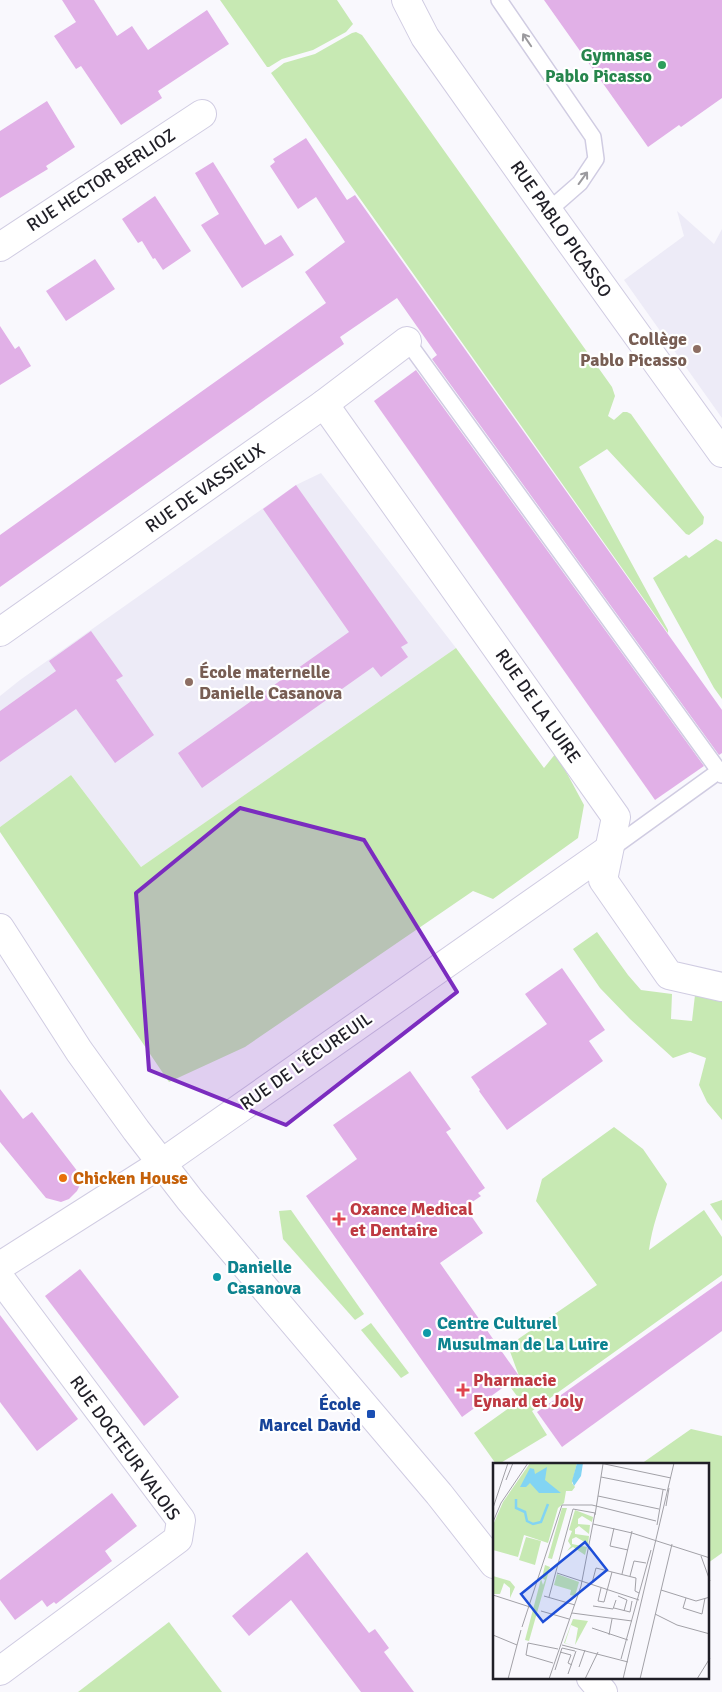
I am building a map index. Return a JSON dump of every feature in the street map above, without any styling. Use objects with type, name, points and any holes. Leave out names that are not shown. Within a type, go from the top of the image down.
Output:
[{"type":"street","name":"RUE PABLO PICASSO","points":[[406,0],[425,37],[722,453]]},
{"type":"street","name":"RUE HECTOR BERLIOZ","points":[[0,247],[202,114]]},
{"type":"street","name":"RUE DE VASSIEUX","points":[[0,632],[324,404],[407,341]]},
{"type":"street","name":"RUE DE LA LUIRE","points":[[324,404],[616,817],[603,880],[668,975],[722,987]]},
{"type":"street","name":"RUE DE L'ÉCUREUIL","points":[[0,1266],[162,1164],[608,850]]},
{"type":"street","points":[[0,928],[79,1051],[162,1164],[190,1200],[439,1494],[493,1563]]},
{"type":"street","name":"RUE DOCTEUR VALOIS","points":[[0,1278],[181,1520],[178,1539],[0,1671]]},
{"type":"street","points":[[593,1680],[603,1692]]},
{"type":"lane","points":[[499,0],[593,137],[596,159],[580,183],[548,211]]},
{"type":"lane","points":[[407,341],[720,773],[608,850]]},
{"type":"highlighted area","points":[[240,808],[364,840],[457,992],[286,1125],[149,1070],[136,893]]},
{"type":"shaded area","name":"Collège Pablo Picasso","points":[[677,211],[714,244],[722,229],[722,418],[624,280],[684,236]]},
{"type":"shaded area","points":[[321,473],[456,648],[141,867],[71,775],[0,827],[0,696],[296,485]]},
{"type":"green space","points":[[220,0],[337,0],[353,24],[346,32],[313,50],[282,59],[267,67]]},
{"type":"green space","points":[[356,32],[362,35],[612,387],[615,396],[608,416],[614,420],[623,412],[631,414],[704,517],[703,524],[689,535],[686,534],[607,449],[579,467],[668,633],[271,73],[284,63],[315,54]]},
{"type":"green space","points":[[716,539],[722,542],[722,699],[714,688],[653,578],[686,555],[689,558]]},
{"type":"green space","points":[[456,648],[544,768],[556,753],[584,805],[578,838],[493,899],[473,891],[245,1047],[169,1082],[0,832],[0,827],[71,775],[141,867]]},
{"type":"green space","points":[[597,932],[641,990],[672,994],[671,1019],[692,1021],[695,995],[722,1000],[722,1120],[707,1102],[699,1085],[706,1058],[690,1052],[673,1058],[630,1019],[600,988],[573,949]]},
{"type":"green space","points":[[614,1127],[643,1149],[667,1184],[654,1225],[649,1250],[704,1210],[722,1237],[722,1275],[532,1411],[547,1435],[501,1463],[495,1463],[474,1433],[520,1400],[508,1384],[519,1376],[508,1346],[597,1285],[536,1201],[542,1179]]},
{"type":"green space","points":[[722,1200],[722,1221],[710,1204]]},
{"type":"green space","points":[[291,1210],[364,1314],[355,1320],[283,1239],[279,1211]]},
{"type":"green space","points":[[371,1323],[409,1373],[401,1378],[361,1330]]},
{"type":"green space","points":[[691,1429],[722,1436],[722,1553],[710,1562],[710,1463],[642,1463]]},
{"type":"green space","points":[[169,1622],[222,1692],[78,1692]]},
{"type":"building","points":[[62,0],[94,0],[117,36],[132,26],[148,50],[207,10],[229,44],[158,91],[162,98],[121,125],[81,66],[76,69],[54,36],[76,22]]},
{"type":"building","name":"Gymnase Pablo Picasso","points":[[544,0],[722,0],[722,98],[681,127],[679,125],[648,147]]},
{"type":"building","points":[[47,101],[75,147],[46,166],[48,169],[0,198],[0,131]]},
{"type":"building","points":[[306,138],[347,200],[355,195],[722,710],[722,753],[719,755],[432,359],[437,355],[397,298],[340,337],[344,344],[0,587],[0,535],[326,303],[305,272],[345,242],[316,197],[298,209],[270,166],[275,162],[273,159]]},
{"type":"building","points":[[213,162],[265,245],[281,235],[294,255],[242,288],[201,225],[219,214],[195,173]]},
{"type":"building","points":[[155,196],[191,251],[163,270],[155,258],[153,259],[142,241],[138,243],[122,219]]},
{"type":"building","points":[[95,259],[115,289],[66,321],[46,291]]},
{"type":"building","points":[[0,326],[15,349],[19,346],[31,366],[0,385]]},
{"type":"building","points":[[416,370],[704,766],[655,800],[374,401]]},
{"type":"building","points":[[296,485],[408,643],[401,647],[408,657],[381,677],[373,667],[202,788],[178,753],[349,632],[263,509]]},
{"type":"building","points":[[91,631],[123,676],[116,680],[154,735],[115,763],[76,709],[0,762],[0,711],[56,671],[49,661]]},
{"type":"building","points":[[562,968],[605,1030],[589,1041],[603,1061],[507,1130],[471,1077],[547,1024],[525,994]]},
{"type":"building","points":[[410,1071],[451,1129],[446,1132],[485,1188],[478,1193],[481,1196],[465,1207],[483,1233],[440,1263],[519,1376],[462,1417],[306,1196],[357,1159],[333,1125]]},
{"type":"building","points":[[0,1089],[23,1119],[32,1112],[78,1172],[81,1183],[77,1191],[69,1199],[61,1202],[46,1198],[0,1142]]},
{"type":"building","points":[[80,1269],[179,1397],[144,1426],[45,1296]]},
{"type":"building","points":[[722,1281],[722,1331],[562,1447],[537,1412]]},
{"type":"building","points":[[0,1315],[78,1419],[37,1451],[0,1402]]},
{"type":"building","points":[[112,1493],[137,1526],[105,1551],[112,1561],[56,1604],[54,1602],[47,1607],[42,1600],[15,1620],[0,1600],[0,1580]]},
{"type":"building","points":[[307,1552],[369,1633],[375,1629],[389,1648],[384,1652],[414,1692],[361,1692],[291,1600],[249,1636],[232,1616]]},
{"type":"place","name":"Gymnase Pablo Picasso","points":[[662,65]]},
{"type":"place","name":"Collège Pablo Picasso","points":[[697,349]]},
{"type":"place","name":"École maternelle Danielle Casanova","points":[[189,682]]},
{"type":"place","name":"Chicken House","points":[[63,1178]]},
{"type":"place","name":"Oxance Medical et Dentaire","points":[[339,1219]]},
{"type":"place","name":"Danielle Casanova","points":[[217,1277]]},
{"type":"place","name":"Centre Culturel Musulman de La Luire","points":[[427,1333]]},
{"type":"place","name":"Pharmacie Eynard et Joly","points":[[463,1390]]},
{"type":"place","name":"École Marcel David","points":[[371,1414]]}]
